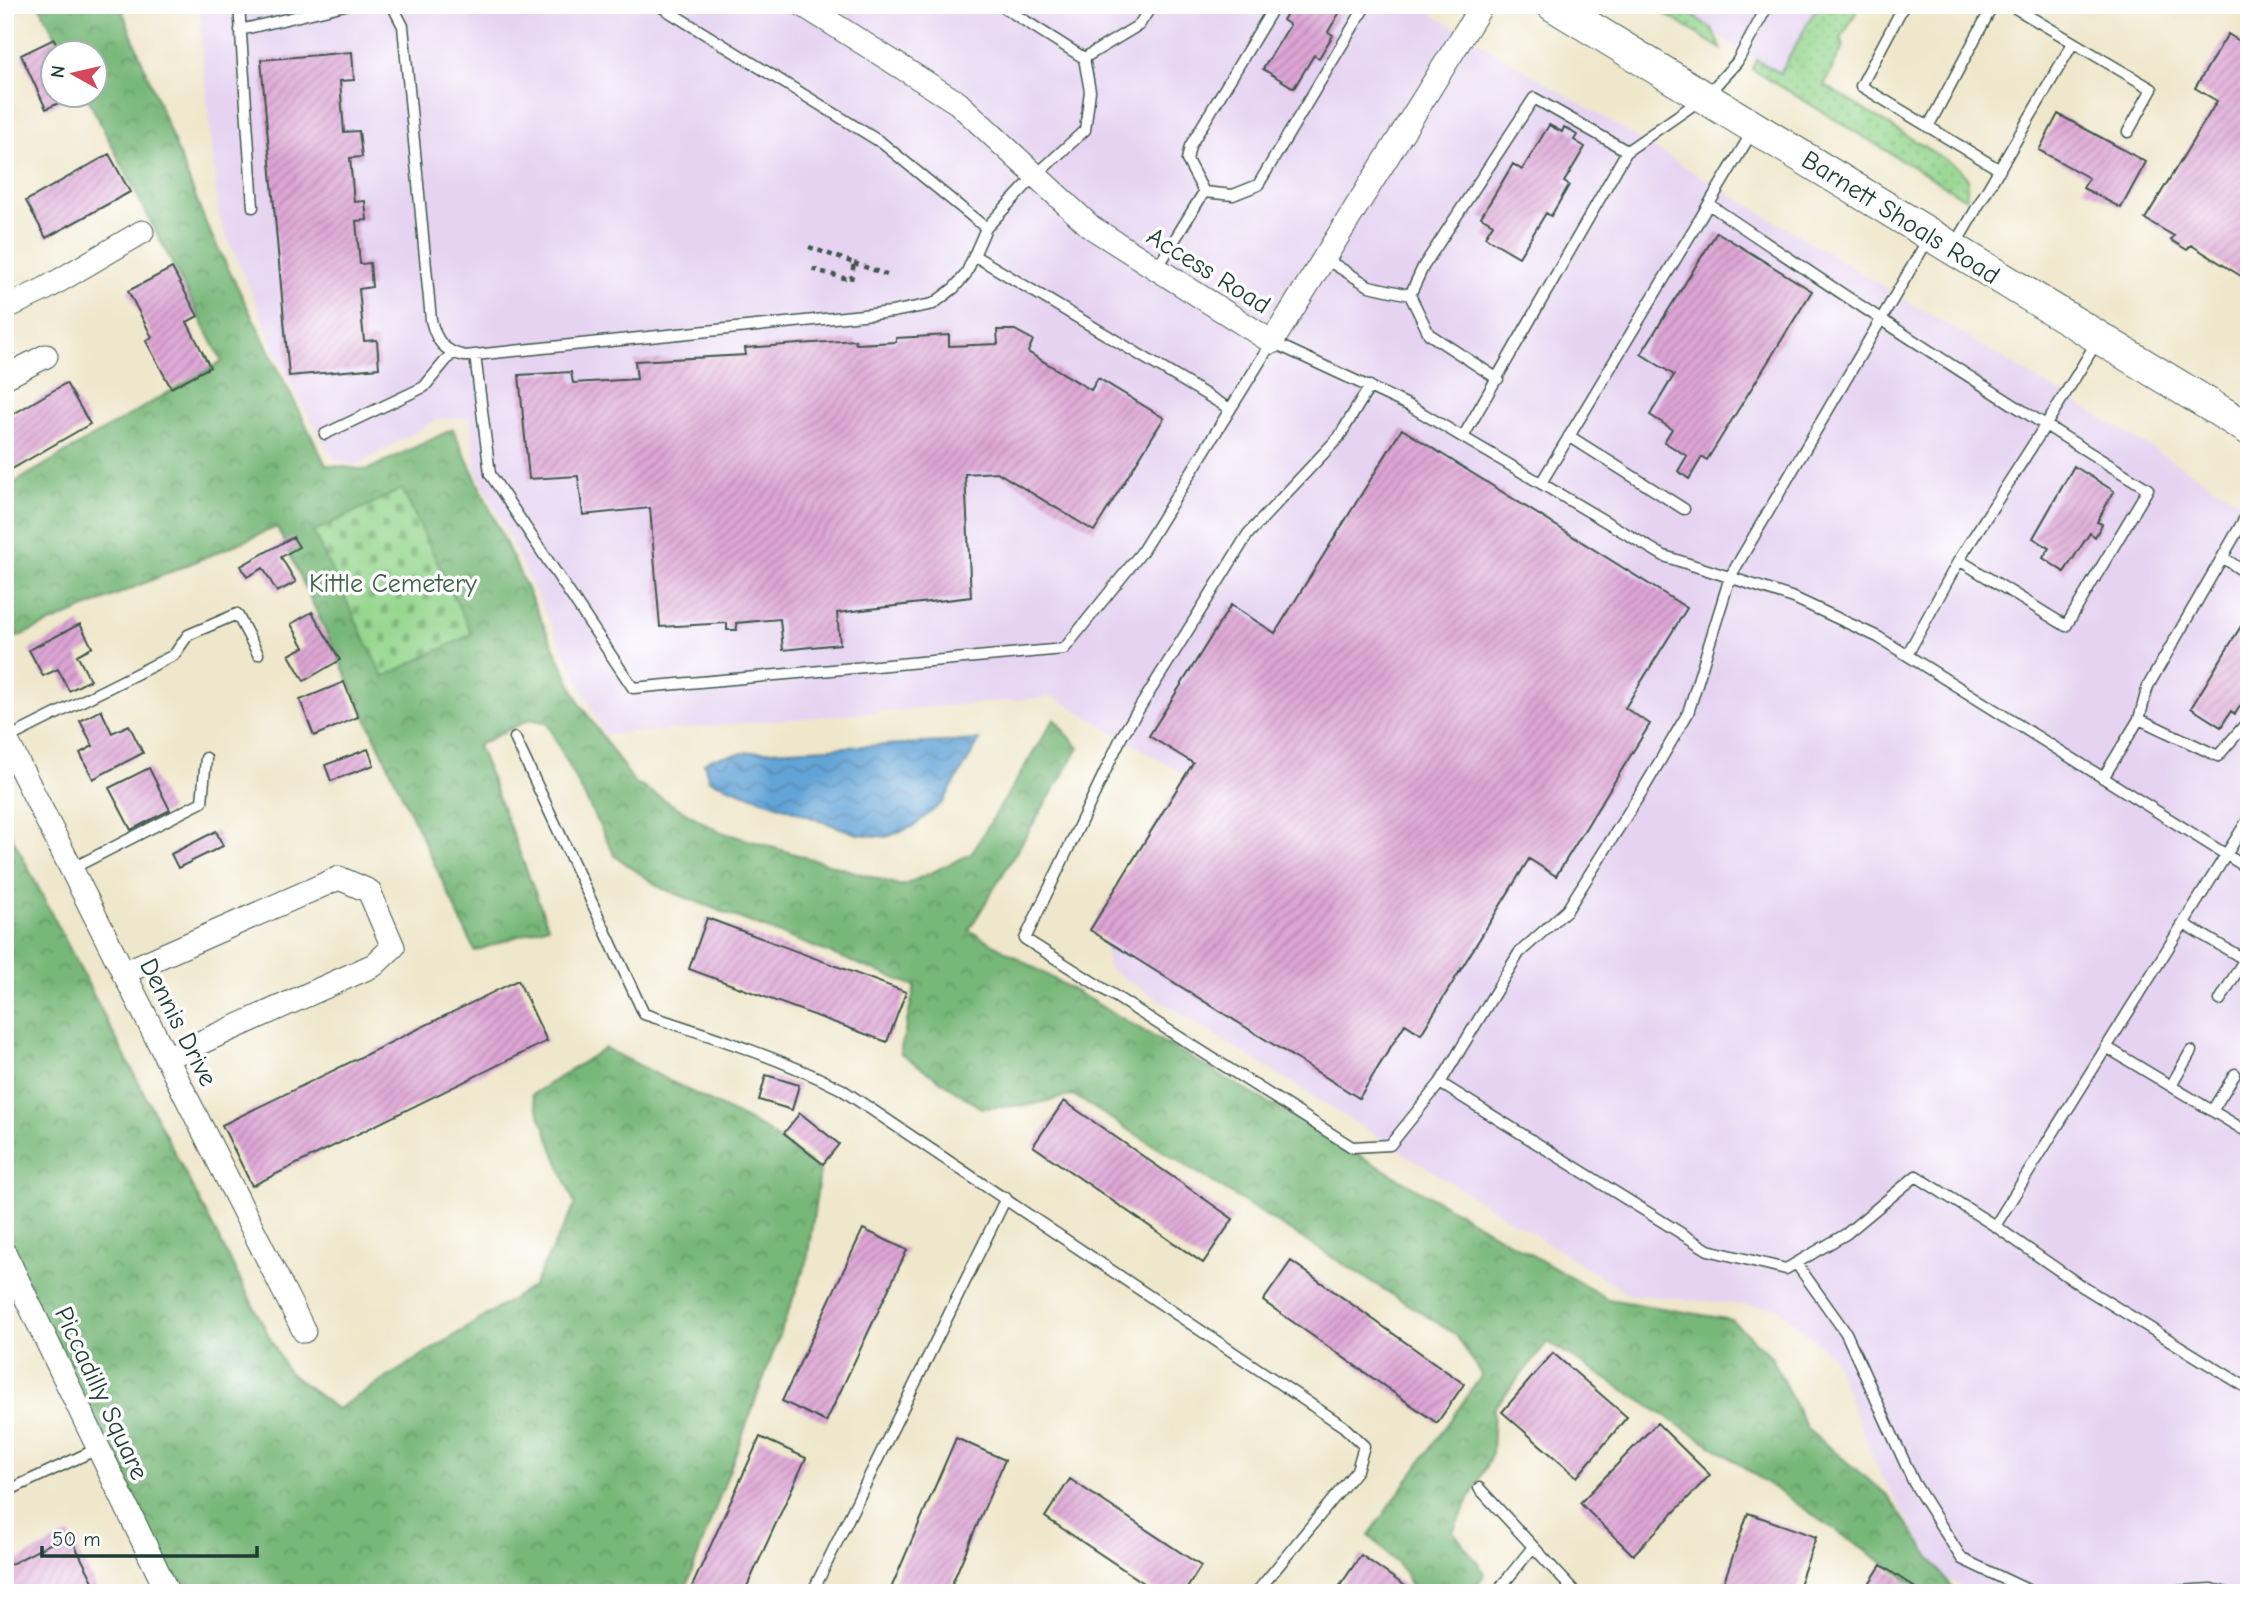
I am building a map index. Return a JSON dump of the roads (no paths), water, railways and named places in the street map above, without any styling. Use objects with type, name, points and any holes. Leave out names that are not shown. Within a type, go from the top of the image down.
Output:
[{"type":"main road","name":"Barnett Shoals Road","points":[[1553,5],[2249,429]]},
{"type":"street","name":"Access Road","points":[[803,5],[958,103],[1034,177],[1091,227],[1156,271],[1272,342],[1482,5]]},
{"type":"street","points":[[5,308],[45,289],[142,232]]},
{"type":"street","points":[[5,377],[46,356]]},
{"type":"street","name":"Dennis Drive","points":[[6,738],[304,1331]]},
{"type":"street","points":[[123,973],[339,878],[369,891],[393,947],[374,965],[166,1058]]},
{"type":"street","name":"Piccadilly Square","points":[[8,1268],[167,1593]]},
{"type":"lane","points":[[239,5],[253,207]]},
{"type":"lane","points":[[240,30],[345,5]]},
{"type":"lane","points":[[392,5],[403,26],[431,320],[435,336],[452,354],[475,355],[892,312],[933,304],[960,281],[975,256],[986,229],[1034,177],[1085,130],[1090,91],[1084,58],[1000,5]]},
{"type":"lane","points":[[658,5],[881,143],[986,229]]},
{"type":"lane","points":[[1084,58],[1139,25],[1152,5]]},
{"type":"lane","points":[[1204,192],[1187,160],[1190,146],[1275,5]]},
{"type":"lane","points":[[1204,192],[1233,195],[1258,185],[1366,5]]},
{"type":"lane","points":[[1462,437],[1498,379],[1627,150],[1706,96],[1737,62],[1768,5]]},
{"type":"lane","points":[[1904,5],[1861,86],[2000,170]]},
{"type":"lane","points":[[1928,127],[1993,5]]},
{"type":"lane","points":[[2010,5],[2152,89],[2128,132]]},
{"type":"lane","points":[[1370,387],[1339,437],[1248,534],[1122,736],[1025,939],[1352,1147],[1390,1146],[1440,1083],[1519,953],[1567,910],[1688,713],[1730,577],[1882,321],[1941,242],[2000,170],[2073,43]]},
{"type":"lane","points":[[1410,295],[1423,267],[1534,98],[1627,150]]},
{"type":"lane","points":[[1541,483],[1756,127]]},
{"type":"lane","points":[[1156,271],[1204,192]]},
{"type":"lane","points":[[1710,205],[1882,321],[2148,489],[2066,626],[1959,560]]},
{"type":"lane","points":[[975,256],[1230,409]]},
{"type":"lane","points":[[1324,258],[1369,286],[1410,295]]},
{"type":"lane","points":[[1410,295],[1429,334],[1498,379]]},
{"type":"lane","points":[[1907,655],[1959,560],[2099,338]]},
{"type":"lane","points":[[475,355],[490,474],[633,688],[1064,649],[1141,553],[1272,342],[1370,387],[1462,437],[1664,556],[1803,602],[1878,637],[2249,869]]},
{"type":"lane","points":[[325,434],[424,387],[452,354]]},
{"type":"lane","points":[[1569,436],[1684,509]]},
{"type":"lane","points":[[2103,778],[2140,719],[2147,686],[2249,511]]},
{"type":"lane","points":[[2224,558],[2249,575]]},
{"type":"lane","points":[[6,738],[174,654],[188,635],[237,614],[258,654]]},
{"type":"lane","points":[[2140,719],[2218,756],[2249,720]]},
{"type":"lane","points":[[515,738],[643,1014],[801,1068],[841,1089],[1343,1426],[1364,1446],[1357,1470],[1256,1593]]},
{"type":"lane","points":[[71,869],[202,802],[206,758]]},
{"type":"lane","points":[[1995,1226],[2249,818]]},
{"type":"lane","points":[[2184,924],[2247,961],[2220,1000]]},
{"type":"lane","points":[[2106,1046],[2249,1133]]},
{"type":"lane","points":[[2171,1086],[2191,1051]]},
{"type":"lane","points":[[2212,1111],[2235,1074]]},
{"type":"lane","points":[[1440,1083],[1708,1250],[1786,1269],[1846,1234],[1916,1176],[2080,1285],[2249,1389]]},
{"type":"lane","points":[[812,1593],[1006,1198]]},
{"type":"lane","points":[[1796,1263],[1846,1333],[1914,1483],[1962,1559],[2035,1593]]},
{"type":"lane","points":[[5,1492],[97,1449]]},
{"type":"lane","points":[[1479,1488],[1576,1593]]},
{"type":"lane","points":[[1496,1593],[1533,1546]]},
{"type":"lane","points":[[2145,1593],[2211,1589],[2227,1593]]},
{"type":"water","points":[[980,740],[943,802],[914,826],[887,837],[857,834],[709,780],[704,763],[712,758],[750,752]]},
{"type":"park label","name":"Kittle Cemetery","points":[[393,583]]}]
